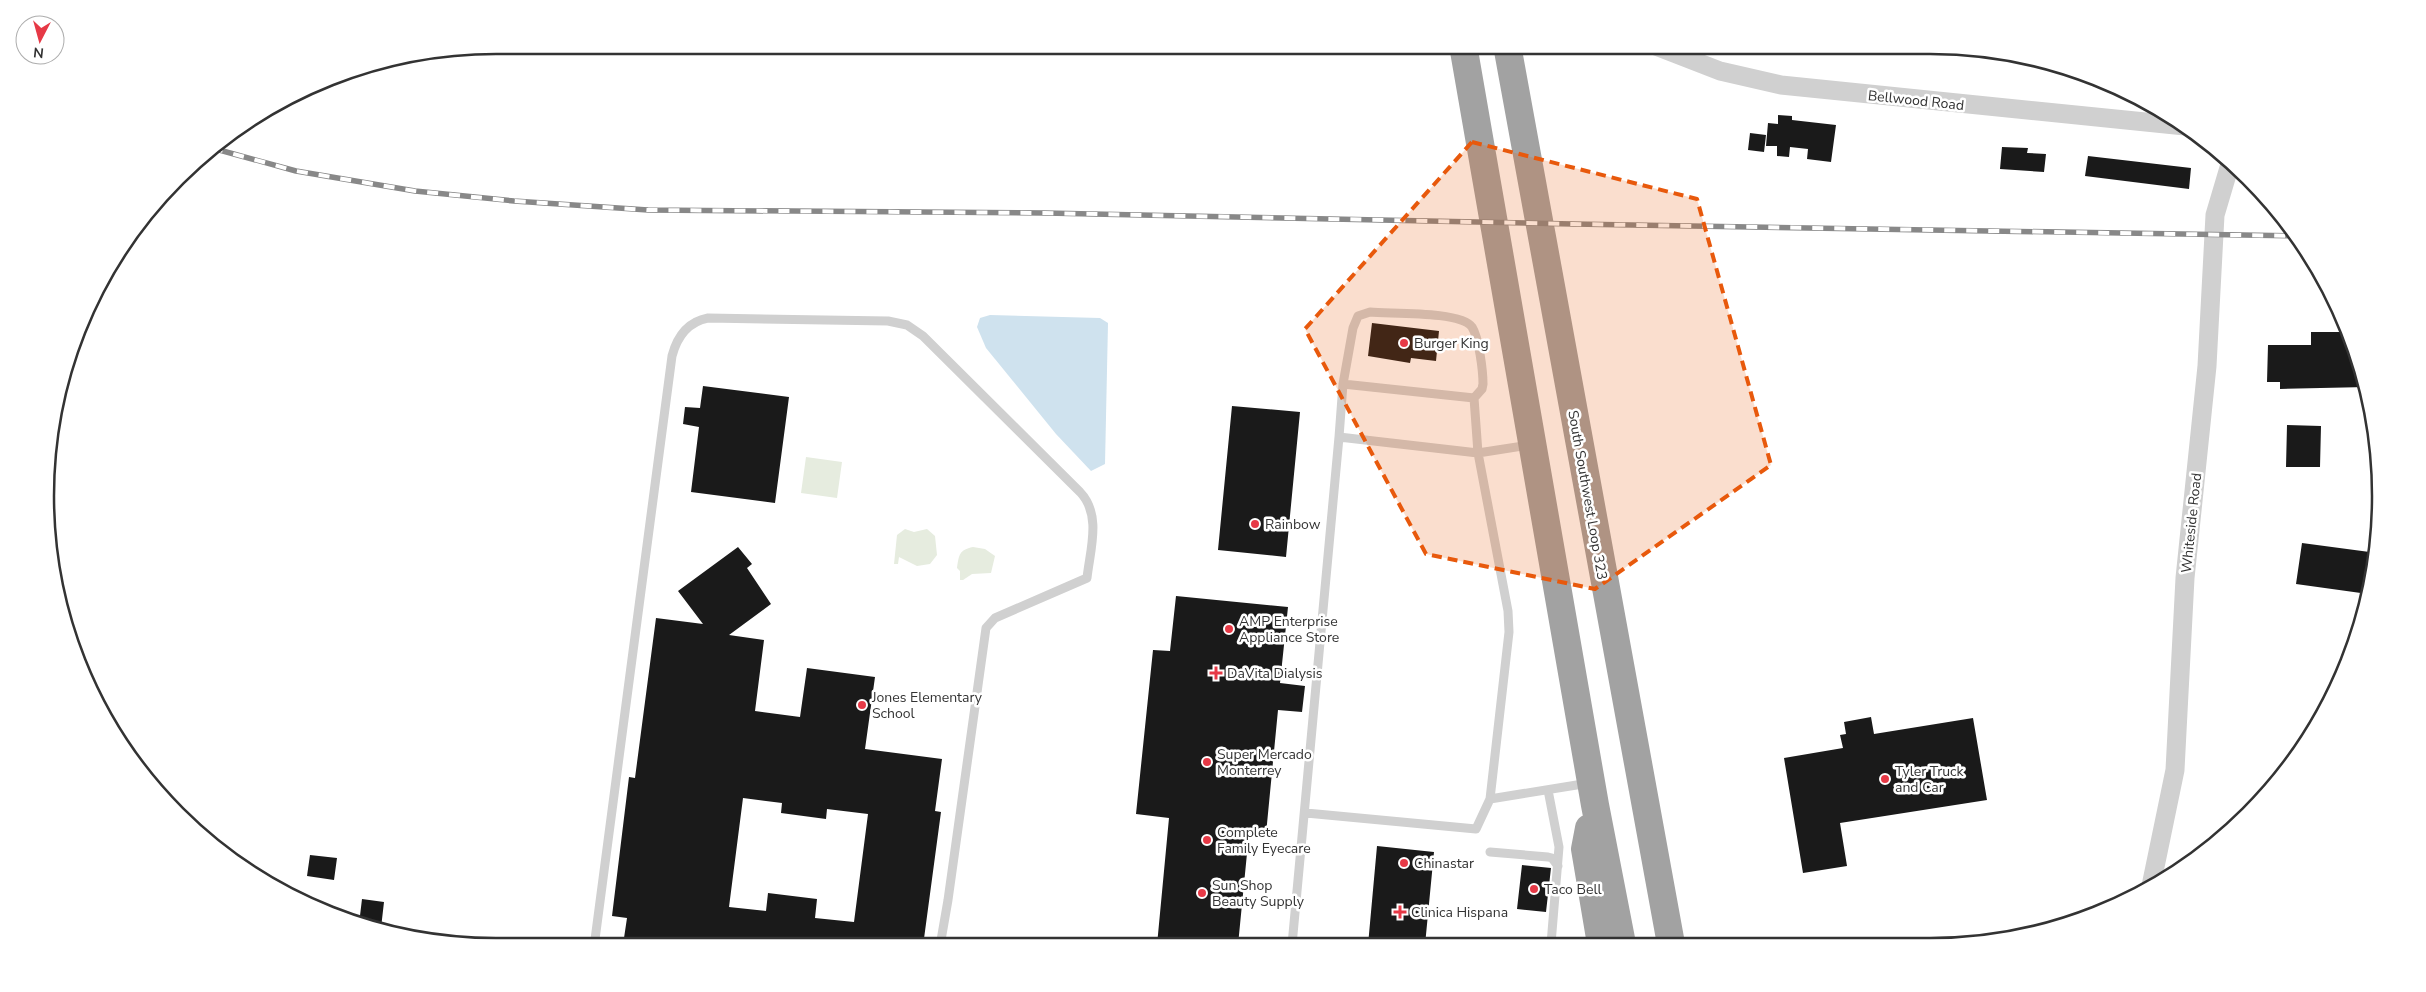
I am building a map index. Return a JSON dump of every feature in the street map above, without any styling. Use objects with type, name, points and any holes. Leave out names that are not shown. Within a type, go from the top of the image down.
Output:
[{"type":"highway","points":[[1465,54],[1621,938]]},
{"type":"highway","name":"South Southwest Loop 323","points":[[1509,54],[1669,938]]},
{"type":"highway","points":[[1594,794],[1585,848],[1600,938]]},
{"type":"highway","points":[[1664,903],[1683,938]]},
{"type":"street","name":"Bellwood Road","points":[[1676,54],[1720,71],[1781,84],[2170,124]]},
{"type":"street","name":"Whiteside Road","points":[[2154,877],[2175,770],[2185,578],[2207,366],[2215,216],[2229,169]]},
{"type":"lane","points":[[1293,938],[1306,813],[1343,384],[1353,328],[1358,316],[1370,312],[1449,317],[1468,324],[1475,334],[1483,384],[1482,389],[1474,398],[1478,453],[1509,621],[1490,799],[1476,829],[1306,813]]},
{"type":"lane","points":[[595,938],[672,356],[674,346],[685,329],[692,323],[708,318],[888,321],[906,326],[923,336],[1080,492],[1090,505],[1093,530],[1086,578],[994,618],[986,628],[941,938]]},
{"type":"lane","points":[[1343,384],[1474,398]]},
{"type":"lane","points":[[1339,437],[1478,453],[1534,444]]},
{"type":"lane","points":[[1490,799],[1548,790],[1594,794]]},
{"type":"lane","points":[[1548,790],[1559,847],[1552,938]]},
{"type":"lane","points":[[1490,852],[1548,857],[1552,858],[1558,866]]},
{"type":"highlighted area","points":[[1472,142],[1697,199],[1771,465],[1595,589],[1426,554],[1305,329]]},
{"type":"shaded area","points":[[806,457],[842,462],[837,498],[801,493]]},
{"type":"shaded area","points":[[905,529],[914,532],[927,529],[935,536],[937,555],[930,564],[917,566],[899,557],[898,564],[894,564],[897,535]]},
{"type":"shaded area","points":[[973,547],[985,549],[995,556],[991,573],[972,574],[960,580],[960,571],[957,568],[959,556],[965,550]]},
{"type":"water","points":[[990,315],[1100,318],[1108,323],[1105,464],[1091,471],[1056,434],[986,348],[977,327],[980,318]]},
{"type":"building","points":[[1778,115],[1792,116],[1792,120],[1836,125],[1831,162],[1807,159],[1808,149],[1790,147],[1789,157],[1777,156],[1777,146],[1766,146],[1768,123],[1778,124]]},
{"type":"building","points":[[1750,133],[1766,135],[1764,152],[1748,150]]},
{"type":"building","points":[[2002,147],[2028,148],[2027,153],[2046,154],[2044,172],[2000,169]]},
{"type":"building","points":[[2088,156],[2191,168],[2189,189],[2085,176]]},
{"type":"building","name":"Burger King","points":[[1372,323],[1439,331],[1436,361],[1411,358],[1410,363],[1368,356]]},
{"type":"building","points":[[2311,332],[2341,332],[2358,387],[2280,389],[2280,382],[2267,382],[2268,345],[2311,345]]},
{"type":"building","points":[[703,386],[789,397],[775,503],[691,492],[699,427],[683,424],[685,407],[700,408]]},
{"type":"building","points":[[1232,406],[1300,412],[1286,557],[1218,550]]},
{"type":"building","points":[[2287,425],[2321,426],[2320,467],[2286,467]]},
{"type":"building","points":[[2302,543],[2368,552],[2361,593],[2296,584]]},
{"type":"building","points":[[738,547],[752,564],[747,568],[771,604],[729,635],[764,640],[755,711],[800,717],[807,668],[875,677],[865,749],[942,759],[935,811],[941,812],[924,938],[624,938],[627,918],[612,916],[629,777],[635,778],[656,618],[703,624],[678,591]],"holes":[[[743,798],[782,803],[781,813],[826,819],[827,809],[868,814],[854,922],[815,918],[817,899],[768,893],[766,911],[729,907]]]},
{"type":"building","points":[[1176,596],[1288,607],[1280,683],[1305,686],[1302,712],[1278,710],[1266,834],[1249,833],[1239,938],[1158,938],[1169,818],[1136,814],[1153,650],[1170,651]]},
{"type":"building","name":"Tyler Truck and Car","points":[[1871,717],[1874,734],[1973,718],[1987,800],[1840,823],[1847,866],[1803,873],[1784,758],[1843,748],[1840,735],[1846,734],[1844,722]]},
{"type":"building","points":[[1377,846],[1434,852],[1426,938],[1369,938]]},
{"type":"building","points":[[310,855],[337,858],[334,880],[307,876]]},
{"type":"building","name":"Taco Bell","points":[[1522,865],[1551,868],[1546,912],[1517,909]]},
{"type":"building","points":[[362,899],[384,902],[382,923],[360,917]]},
{"type":"railway","points":[[220,150],[296,171],[415,191],[514,201],[648,210],[1045,213],[2288,236]]},
{"type":"place","name":"Burger King","points":[[1404,343]]},
{"type":"place","name":"Rainbow","points":[[1255,524]]},
{"type":"place","name":"AMP Enterprise Appliance Store","points":[[1229,629]]},
{"type":"place","name":"DaVita Dialysis","points":[[1216,673]]},
{"type":"place","name":"Jones Elementary School","points":[[862,705]]},
{"type":"place","name":"Super Mercado Monterrey","points":[[1207,762]]},
{"type":"place","name":"Tyler Truck and Car","points":[[1885,779]]},
{"type":"place","name":"Complete Family Eyecare","points":[[1207,840]]},
{"type":"place","name":"Chinastar","points":[[1404,863]]},
{"type":"place","name":"Taco Bell","points":[[1534,889]]},
{"type":"place","name":"Sun Shop Beauty Supply","points":[[1202,893]]},
{"type":"place","name":"Clinica Hispana","points":[[1400,912]]}]
